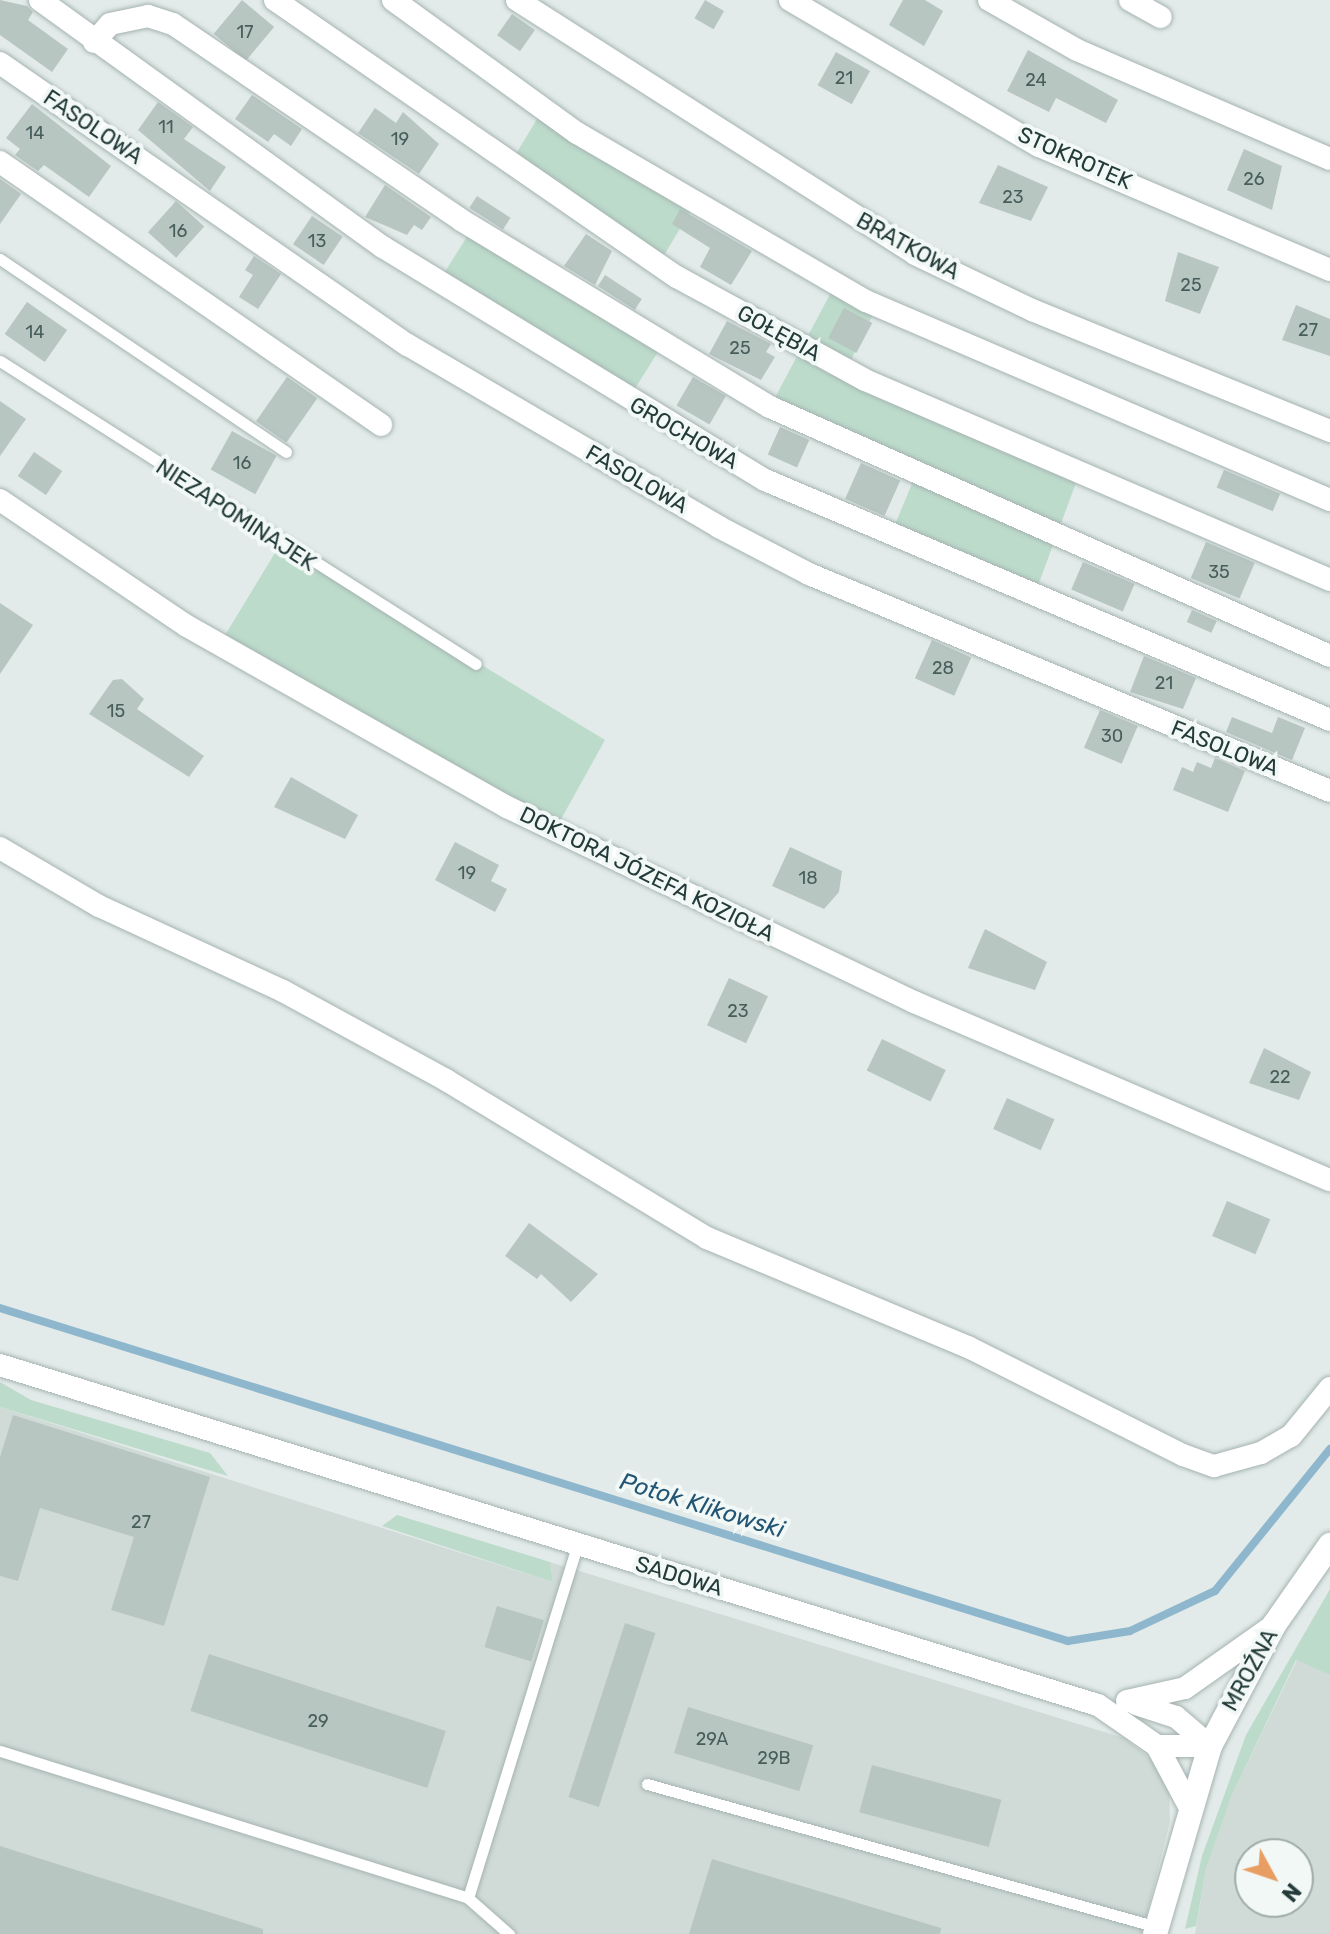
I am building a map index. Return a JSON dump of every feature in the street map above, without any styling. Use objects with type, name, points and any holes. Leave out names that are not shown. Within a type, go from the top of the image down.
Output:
[{"type":"main road","name":"MROŹNA","points":[[1189,1806],[1210,1746],[1274,1625],[1330,1545]]},
{"type":"main road","points":[[1156,1931],[1189,1806]]},
{"type":"street","name":"GROCHOWA","points":[[40,0],[94,42],[383,247],[765,480],[1330,720]]},
{"type":"street","name":"GOŁĘBIA","points":[[275,0],[716,299],[865,380],[1330,580]]},
{"type":"street","points":[[393,0],[577,133],[866,301],[1330,500]]},
{"type":"street","name":"BRATKOWA","points":[[517,0],[915,254],[1032,310],[1330,431]]},
{"type":"street","name":"STOKROTEK","points":[[790,0],[1039,146],[1330,270]]},
{"type":"street","points":[[989,0],[1077,50],[1330,159]]},
{"type":"street","points":[[1130,0],[1161,17]]},
{"type":"street","points":[[94,42],[110,24],[148,16],[173,24],[485,235],[770,407],[1330,656]]},
{"type":"street","name":"FASOLOWA","points":[[0,63],[408,345],[719,527],[809,574],[1330,791]]},
{"type":"street","points":[[0,162],[381,425]]},
{"type":"street","name":"DOKTORA JÓZEFA KOZIOŁA","points":[[0,500],[187,626],[507,807],[914,1002],[1330,1180]]},
{"type":"street","points":[[0,848],[99,906],[283,991],[446,1080],[707,1238],[968,1347],[1183,1455],[1214,1466],[1261,1453],[1291,1436],[1330,1388]]},
{"type":"street","name":"SADOWA","points":[[0,1365],[1098,1705],[1157,1746],[1189,1806]]},
{"type":"street","points":[[1098,1705],[1185,1688],[1274,1625]]},
{"type":"street","points":[[1127,1701],[1176,1717],[1210,1746]]},
{"type":"street","points":[[1157,1746],[1210,1746]]},
{"type":"lane","points":[[0,259],[286,452]]},
{"type":"lane","name":"NIEZAPOMINAJEK","points":[[0,361],[476,664]]},
{"type":"lane","points":[[468,1898],[577,1545]]},
{"type":"lane","points":[[0,1751],[468,1898],[509,1934]]},
{"type":"lane","points":[[647,1784],[1156,1931]]},
{"type":"shaded area","points":[[0,1407],[553,1582],[550,1562],[1124,1738],[1159,1765],[1169,1788],[1170,1821],[1142,1934],[0,1934]]},
{"type":"shaded area","points":[[1297,1660],[1330,1675],[1330,1934],[1195,1934],[1206,1869],[1232,1795]]},
{"type":"green space","points":[[543,109],[696,201],[663,257],[510,165]]},
{"type":"green space","points":[[473,227],[662,345],[627,401],[438,283]]},
{"type":"green space","points":[[836,283],[877,306],[846,370],[1080,472],[1033,599],[889,539],[916,474],[770,407]]},
{"type":"green space","points":[[281,543],[605,740],[555,830],[219,645]]},
{"type":"green space","points":[[0,1382],[31,1400],[210,1453],[228,1476],[0,1407]]},
{"type":"green space","points":[[397,1515],[550,1562],[553,1582],[382,1526]]},
{"type":"green space","points":[[1330,1589],[1330,1675],[1296,1660],[1232,1795],[1206,1869],[1196,1926],[1185,1929],[1202,1856],[1246,1735]]},
{"type":"building","points":[[0,0],[27,6],[33,12],[28,20],[68,49],[52,72],[0,35]]},
{"type":"building","points":[[242,0],[274,27],[246,61],[214,34]]},
{"type":"building","points":[[705,0],[724,11],[714,29],[694,18]]},
{"type":"building","points":[[903,0],[925,0],[943,11],[924,46],[889,25]]},
{"type":"building","points":[[512,14],[535,30],[520,51],[497,35]]},
{"type":"building","points":[[1028,50],[1118,100],[1106,123],[1056,98],[1049,112],[1007,91]]},
{"type":"building","points":[[836,52],[870,71],[852,104],[818,85]]},
{"type":"building","points":[[252,95],[302,129],[291,146],[274,134],[268,142],[235,119]]},
{"type":"building","points":[[158,102],[193,127],[184,139],[226,167],[210,191],[138,130]]},
{"type":"building","points":[[32,104],[111,166],[89,197],[44,165],[38,171],[15,155],[20,149],[6,138]]},
{"type":"building","points":[[375,108],[396,123],[403,112],[439,144],[419,174],[358,133]]},
{"type":"building","points":[[1244,149],[1282,166],[1272,210],[1227,190]]},
{"type":"building","points":[[998,165],[1048,187],[1031,221],[979,203]]},
{"type":"building","points":[[0,179],[21,194],[0,224]]},
{"type":"building","points":[[385,185],[431,217],[422,230],[414,225],[407,235],[365,217]]},
{"type":"building","points":[[477,196],[511,218],[503,230],[469,208]]},
{"type":"building","points":[[176,201],[204,226],[176,258],[148,232]]},
{"type":"building","points":[[680,209],[752,251],[731,285],[700,267],[710,248],[672,224]]},
{"type":"building","points":[[312,216],[343,237],[324,265],[293,244]]},
{"type":"building","points":[[586,234],[612,251],[595,285],[564,266]]},
{"type":"building","points":[[1178,252],[1219,267],[1200,314],[1165,301]]},
{"type":"building","points":[[254,256],[281,274],[258,309],[239,297],[253,275],[245,270]]},
{"type":"building","points":[[605,275],[642,299],[635,310],[598,286]]},
{"type":"building","points":[[27,302],[67,330],[45,362],[5,334]]},
{"type":"building","points":[[1296,305],[1330,319],[1330,356],[1282,340]]},
{"type":"building","points":[[844,308],[872,323],[856,353],[828,338]]},
{"type":"building","points":[[727,321],[771,344],[766,352],[775,357],[761,380],[709,354]]},
{"type":"building","points":[[287,377],[317,398],[286,442],[256,421]]},
{"type":"building","points":[[693,377],[726,396],[709,425],[676,406]]},
{"type":"building","points":[[0,401],[26,419],[0,456]]},
{"type":"building","points":[[780,427],[809,440],[797,467],[768,454]]},
{"type":"building","points":[[232,431],[277,456],[255,494],[211,469]]},
{"type":"building","points":[[34,452],[62,471],[46,495],[18,476]]},
{"type":"building","points":[[861,463],[900,480],[884,516],[845,499]]},
{"type":"building","points":[[1224,470],[1280,494],[1273,511],[1217,487]]},
{"type":"building","points":[[1206,542],[1255,563],[1240,599],[1191,578]]},
{"type":"building","points":[[1083,562],[1135,584],[1123,611],[1071,590]]},
{"type":"building","points":[[0,603],[33,625],[0,674]]},
{"type":"building","points":[[1192,610],[1217,621],[1211,633],[1187,622]]},
{"type":"building","points":[[932,640],[971,657],[954,696],[915,678]]},
{"type":"building","points":[[1144,656],[1196,678],[1183,709],[1130,692]]},
{"type":"building","points":[[122,679],[144,699],[137,709],[204,756],[189,777],[89,714],[113,680]]},
{"type":"building","points":[[1100,710],[1138,726],[1122,764],[1084,748]]},
{"type":"building","points":[[1232,717],[1272,733],[1278,717],[1305,728],[1292,760],[1226,732]]},
{"type":"building","points":[[1215,758],[1245,771],[1228,812],[1173,790],[1182,767],[1193,772],[1197,762],[1211,768]]},
{"type":"building","points":[[291,777],[358,815],[345,839],[274,807]]},
{"type":"building","points":[[455,842],[499,865],[491,881],[507,889],[495,912],[435,880]]},
{"type":"building","points":[[790,847],[842,871],[839,892],[824,909],[772,886]]},
{"type":"building","points":[[985,929],[1047,962],[1035,990],[968,968]]},
{"type":"building","points":[[729,978],[768,996],[746,1043],[707,1025]]},
{"type":"building","points":[[882,1039],[946,1070],[930,1102],[867,1070]]},
{"type":"building","points":[[1264,1048],[1311,1072],[1299,1100],[1249,1083]]},
{"type":"building","points":[[1007,1098],[1055,1119],[1041,1150],[993,1129]]},
{"type":"building","points":[[1227,1201],[1270,1219],[1255,1254],[1212,1236]]},
{"type":"building","points":[[529,1223],[598,1274],[571,1302],[541,1274],[537,1279],[505,1256]]},
{"type":"building","points":[[13,1415],[210,1477],[164,1626],[111,1610],[134,1537],[40,1508],[18,1581],[0,1576],[0,1457]]},
{"type":"building","points":[[497,1606],[544,1620],[531,1661],[484,1647]]},
{"type":"building","points":[[625,1623],[655,1633],[599,1807],[568,1797]]},
{"type":"building","points":[[209,1654],[446,1731],[427,1788],[190,1711]]},
{"type":"building","points":[[688,1707],[813,1745],[799,1791],[674,1753]]},
{"type":"building","points":[[872,1765],[1001,1800],[989,1847],[859,1812]]},
{"type":"building","points":[[0,1846],[263,1929],[263,1934],[0,1934]]},
{"type":"building","points":[[712,1859],[941,1928],[940,1934],[689,1934]]},
{"type":"waterway","name":"Potok Klikowski","points":[[0,1308],[1068,1641],[1130,1631],[1215,1591],[1330,1449]]}]
